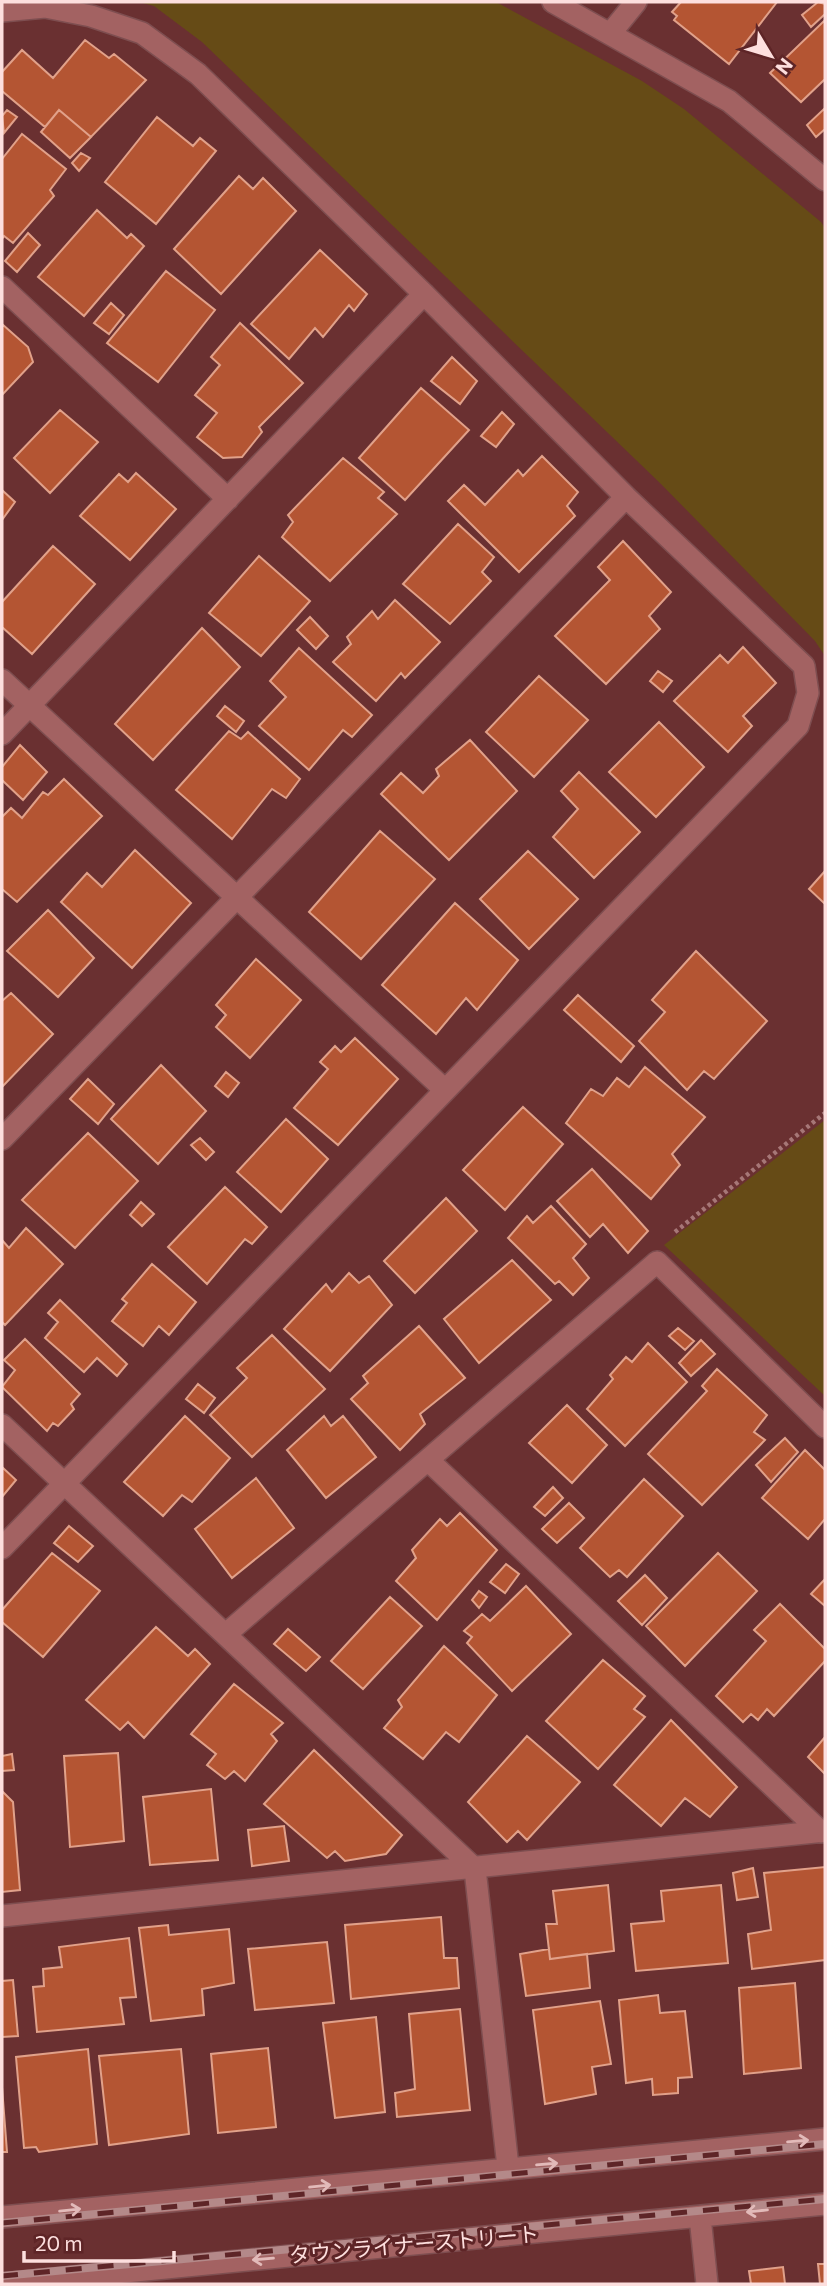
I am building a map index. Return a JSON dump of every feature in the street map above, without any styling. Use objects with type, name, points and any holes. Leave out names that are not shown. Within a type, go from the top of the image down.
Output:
[{"type":"street","points":[[553,2],[729,101],[825,180]]},
{"type":"street","points":[[610,34],[636,2]]},
{"type":"street","points":[[2,12],[45,7],[91,16],[142,33],[198,74],[424,294],[626,497],[804,666],[808,693],[798,726],[2,1548]]},
{"type":"street","points":[[2,287],[228,499]]},
{"type":"street","points":[[2,734],[424,294]]},
{"type":"street","points":[[2,1139],[626,497]]},
{"type":"street","points":[[2,680],[445,1090]]},
{"type":"street","points":[[226,1634],[657,1262],[825,1427]]},
{"type":"street","points":[[2,1425],[475,1869],[508,2167]]},
{"type":"street","points":[[428,1460],[823,1832]]},
{"type":"street","points":[[2,1916],[823,1832]]},
{"type":"street","points":[[2,2217],[825,2139]]},
{"type":"street","name":"タウンライナーストリート","points":[[2,2284],[825,2204]]},
{"type":"street","points":[[700,2217],[707,2284]]},
{"type":"path","points":[[657,1262],[664,1241],[825,1113]]},
{"type":"shaded area","points":[[139,2],[496,2],[642,81],[684,109],[821,222],[825,228],[825,656],[815,641],[661,484],[202,42],[154,6]]},
{"type":"shaded area","points":[[825,1120],[825,1396],[664,1245]]},
{"type":"building","points":[[681,2],[777,2],[729,64],[674,20],[677,16],[672,12]]},
{"type":"building","points":[[818,2],[825,4],[825,14],[811,27],[802,15]]},
{"type":"building","points":[[825,20],[825,79],[801,102],[770,73]]},
{"type":"building","points":[[85,40],[109,58],[114,54],[146,80],[91,137],[59,110],[45,127],[2,91],[2,72],[22,50],[53,78]]},
{"type":"building","points":[[825,108],[825,129],[816,137],[807,125]]},
{"type":"building","points":[[7,110],[17,117],[4,133],[2,116]]},
{"type":"building","points":[[59,110],[91,137],[70,158],[41,132]]},
{"type":"building","points":[[157,117],[193,146],[200,138],[216,151],[156,224],[105,182]]},
{"type":"building","points":[[22,134],[66,169],[50,190],[54,196],[13,243],[4,236],[2,239],[2,159]]},
{"type":"building","points":[[81,153],[90,158],[79,171],[72,163]]},
{"type":"building","points":[[239,176],[253,189],[263,178],[296,211],[221,294],[174,249]]},
{"type":"building","points":[[97,210],[127,238],[131,234],[144,246],[84,316],[38,277]]},
{"type":"building","points":[[28,233],[40,245],[17,272],[5,261]]},
{"type":"building","points":[[320,250],[367,294],[354,311],[349,305],[323,337],[315,328],[289,359],[251,324]]},
{"type":"building","points":[[166,271],[215,310],[158,382],[107,343]]},
{"type":"building","points":[[111,303],[124,315],[109,334],[94,323]]},
{"type":"building","points":[[240,323],[303,383],[259,427],[262,432],[242,457],[223,458],[197,437],[217,413],[195,395],[220,365],[211,357]]},
{"type":"building","points":[[2,324],[28,347],[33,362],[2,395]]},
{"type":"building","points":[[452,357],[477,381],[460,404],[431,381]]},
{"type":"building","points":[[421,388],[469,430],[405,500],[359,458]]},
{"type":"building","points":[[60,410],[98,442],[50,493],[14,458]]},
{"type":"building","points":[[502,412],[514,424],[496,447],[481,436]]},
{"type":"building","points":[[542,456],[578,492],[567,506],[575,516],[519,572],[448,501],[464,485],[485,505],[518,470],[523,476]]},
{"type":"building","points":[[343,458],[384,492],[378,498],[397,514],[330,581],[282,537],[293,522],[288,515]]},
{"type":"building","points":[[136,473],[176,509],[130,560],[80,516],[119,474],[128,482]]},
{"type":"building","points":[[2,490],[15,502],[2,520]]},
{"type":"building","points":[[458,524],[494,557],[482,572],[491,581],[450,624],[403,584]]},
{"type":"building","points":[[623,541],[671,592],[649,616],[660,629],[606,684],[555,636],[610,580],[598,567]]},
{"type":"building","points":[[53,546],[95,584],[32,654],[2,627],[2,602]]},
{"type":"building","points":[[259,556],[310,601],[261,656],[209,613]]},
{"type":"building","points":[[395,600],[440,642],[405,678],[401,673],[376,701],[333,662],[351,644],[347,637],[372,611],[378,619]]},
{"type":"building","points":[[310,617],[328,636],[316,649],[297,630]]},
{"type":"building","points":[[202,628],[240,667],[153,760],[115,724]]},
{"type":"building","points":[[743,647],[776,683],[743,716],[752,726],[728,752],[674,701],[720,655],[728,663]]},
{"type":"building","points":[[299,648],[372,715],[352,737],[343,730],[309,770],[259,726],[286,697],[270,681]]},
{"type":"building","points":[[658,671],[672,681],[663,692],[650,681]]},
{"type":"building","points":[[539,676],[588,720],[534,777],[486,732]]},
{"type":"building","points":[[225,706],[244,721],[236,732],[217,716]]},
{"type":"building","points":[[659,722],[704,767],[656,817],[609,772]]},
{"type":"building","points":[[229,731],[241,739],[248,732],[300,779],[286,798],[272,789],[232,839],[176,790]]},
{"type":"building","points":[[470,740],[517,791],[449,860],[381,794],[401,773],[423,793],[439,776],[436,769]]},
{"type":"building","points":[[20,745],[47,772],[23,800],[2,780],[2,767]]},
{"type":"building","points":[[579,772],[640,832],[594,878],[553,837],[578,809],[561,791]]},
{"type":"building","points":[[64,779],[102,816],[17,902],[2,889],[2,817],[11,808],[22,818],[43,792],[48,795]]},
{"type":"building","points":[[380,831],[435,879],[361,959],[309,912]]},
{"type":"building","points":[[135,850],[191,903],[132,968],[61,902],[87,873],[102,887]]},
{"type":"building","points":[[528,851],[578,899],[529,949],[480,899]]},
{"type":"building","points":[[825,871],[825,904],[809,889]]},
{"type":"building","points":[[455,903],[518,960],[477,1010],[466,998],[436,1034],[382,985]]},
{"type":"building","points":[[48,910],[94,958],[58,997],[7,951]]},
{"type":"building","points":[[696,951],[767,1021],[714,1079],[704,1071],[687,1090],[639,1041],[665,1012],[652,1000]]},
{"type":"building","points":[[256,959],[301,1000],[250,1058],[216,1027],[226,1015],[216,1005]]},
{"type":"building","points":[[11,993],[53,1034],[2,1087],[2,1001]]},
{"type":"building","points":[[578,995],[634,1046],[621,1062],[564,1010]]},
{"type":"building","points":[[355,1038],[398,1079],[338,1145],[294,1108],[328,1069],[320,1062],[335,1046],[341,1052]]},
{"type":"building","points":[[161,1065],[206,1111],[158,1164],[111,1119]]},
{"type":"building","points":[[645,1067],[705,1117],[672,1154],[680,1165],[651,1199],[566,1123],[591,1089],[603,1096],[617,1078],[629,1087]]},
{"type":"building","points":[[226,1072],[239,1083],[228,1097],[215,1086]]},
{"type":"building","points":[[88,1079],[114,1104],[98,1124],[70,1099]]},
{"type":"building","points":[[523,1107],[563,1144],[505,1210],[463,1170]]},
{"type":"building","points":[[286,1119],[328,1159],[281,1212],[237,1172]]},
{"type":"building","points":[[88,1133],[138,1181],[75,1248],[22,1200]]},
{"type":"building","points":[[200,1138],[214,1152],[206,1160],[191,1145]]},
{"type":"building","points":[[592,1169],[648,1231],[628,1253],[603,1224],[590,1237],[557,1201]]},
{"type":"building","points":[[225,1187],[267,1227],[252,1244],[245,1239],[207,1284],[168,1247]]},
{"type":"building","points":[[446,1198],[477,1231],[415,1293],[384,1261]]},
{"type":"building","points":[[141,1202],[154,1214],[142,1226],[130,1215]]},
{"type":"building","points":[[551,1206],[586,1244],[573,1258],[589,1278],[573,1295],[559,1281],[555,1284],[508,1238],[527,1216],[533,1223]]},
{"type":"building","points":[[26,1228],[63,1264],[5,1325],[2,1322],[2,1240],[9,1248]]},
{"type":"building","points":[[512,1260],[551,1300],[479,1363],[444,1319]]},
{"type":"building","points":[[152,1264],[196,1302],[169,1335],[159,1326],[143,1346],[112,1321],[127,1303],[122,1299]]},
{"type":"building","points":[[349,1273],[359,1283],[369,1276],[392,1305],[330,1371],[284,1329],[326,1284],[332,1292]]},
{"type":"building","points":[[60,1300],[127,1364],[117,1376],[97,1358],[84,1372],[45,1338],[58,1322],[48,1313]]},
{"type":"building","points":[[419,1326],[465,1378],[420,1414],[425,1424],[400,1450],[351,1399],[368,1383],[363,1376]]},
{"type":"building","points":[[678,1328],[694,1341],[685,1350],[669,1336]]},
{"type":"building","points":[[272,1335],[325,1389],[252,1457],[210,1415],[247,1378],[237,1368]]},
{"type":"building","points":[[25,1339],[80,1394],[71,1404],[74,1409],[58,1426],[53,1423],[47,1431],[2,1387],[15,1370],[4,1360]]},
{"type":"building","points":[[701,1340],[715,1354],[691,1376],[679,1363]]},
{"type":"building","points":[[648,1343],[687,1382],[625,1446],[587,1409],[613,1379],[610,1375],[626,1357],[632,1362]]},
{"type":"building","points":[[717,1369],[767,1415],[754,1432],[765,1440],[702,1505],[648,1454],[707,1391],[702,1386]]},
{"type":"building","points":[[198,1384],[215,1398],[204,1413],[186,1399]]},
{"type":"building","points":[[567,1405],[607,1445],[572,1483],[529,1443]]},
{"type":"building","points":[[185,1416],[230,1458],[192,1502],[182,1495],[163,1516],[124,1482]]},
{"type":"building","points":[[324,1416],[331,1426],[343,1416],[376,1457],[326,1498],[287,1450]]},
{"type":"building","points":[[785,1438],[798,1452],[771,1482],[756,1465]]},
{"type":"building","points":[[805,1450],[825,1470],[825,1519],[808,1539],[762,1498]]},
{"type":"building","points":[[2,1467],[16,1480],[2,1497]]},
{"type":"building","points":[[256,1478],[294,1528],[232,1578],[195,1529]]},
{"type":"building","points":[[644,1479],[683,1516],[627,1577],[619,1570],[610,1577],[580,1548]]},
{"type":"building","points":[[553,1487],[563,1498],[545,1516],[534,1507]]},
{"type":"building","points":[[569,1503],[584,1518],[557,1543],[542,1529]]},
{"type":"building","points":[[460,1513],[497,1550],[437,1620],[396,1581],[416,1558],[412,1550],[440,1519],[447,1526]]},
{"type":"building","points":[[69,1526],[93,1546],[78,1562],[54,1543]]},
{"type":"building","points":[[52,1553],[100,1591],[43,1657],[2,1622],[2,1610]]},
{"type":"building","points":[[718,1553],[757,1591],[685,1666],[646,1626]]},
{"type":"building","points":[[506,1564],[519,1574],[505,1593],[490,1582]]},
{"type":"building","points":[[645,1575],[667,1598],[642,1625],[618,1601]]},
{"type":"building","points":[[825,1579],[825,1606],[811,1594]]},
{"type":"building","points":[[526,1586],[571,1634],[512,1691],[467,1643],[472,1637],[464,1631],[482,1614],[490,1621]]},
{"type":"building","points":[[479,1591],[487,1597],[479,1608],[472,1600]]},
{"type":"building","points":[[390,1597],[422,1626],[363,1689],[331,1661]]},
{"type":"building","points":[[780,1604],[825,1649],[825,1661],[774,1716],[767,1709],[758,1720],[751,1714],[743,1722],[716,1696],[766,1641],[754,1630]]},
{"type":"building","points":[[156,1627],[188,1656],[195,1649],[210,1664],[144,1738],[128,1722],[120,1730],[86,1700]]},
{"type":"building","points":[[288,1629],[320,1657],[306,1671],[274,1644]]},
{"type":"building","points":[[444,1646],[497,1695],[459,1742],[446,1732],[423,1759],[384,1728],[402,1707],[398,1700]]},
{"type":"building","points":[[603,1660],[645,1696],[634,1709],[645,1717],[598,1769],[546,1721]]},
{"type":"building","points":[[234,1684],[283,1723],[271,1734],[277,1741],[245,1781],[234,1771],[225,1779],[207,1765],[216,1754],[191,1734]]},
{"type":"building","points":[[671,1720],[737,1787],[710,1817],[685,1798],[661,1826],[614,1785]]},
{"type":"building","points":[[527,1736],[580,1782],[527,1840],[518,1831],[507,1842],[468,1802]]},
{"type":"building","points":[[825,1737],[825,1774],[808,1757]]},
{"type":"building","points":[[314,1750],[402,1835],[386,1854],[345,1861],[335,1851],[327,1858],[264,1804]]},
{"type":"building","points":[[118,1753],[124,1841],[70,1847],[64,1756]]},
{"type":"building","points":[[12,1754],[14,1770],[2,1771],[2,1756]]},
{"type":"building","points":[[211,1789],[218,1860],[150,1865],[143,1797]]},
{"type":"building","points":[[2,1791],[13,1802],[20,1890],[2,1892]]},
{"type":"building","points":[[284,1826],[289,1861],[252,1866],[248,1830]]},
{"type":"building","points":[[825,1867],[825,1960],[752,1969],[748,1934],[771,1930],[764,1873]]},
{"type":"building","points":[[753,1868],[758,1897],[737,1900],[733,1873]]},
{"type":"building","points":[[608,1885],[614,1951],[550,1959],[546,1924],[557,1924],[553,1891]]},
{"type":"building","points":[[721,1885],[728,1963],[636,1971],[631,1924],[664,1921],[661,1891]]},
{"type":"building","points":[[441,1917],[444,1958],[457,1958],[459,1988],[351,1999],[345,1925]]},
{"type":"building","points":[[168,1925],[169,1935],[229,1929],[234,1983],[202,1989],[204,2015],[151,2021],[139,1928]]},
{"type":"building","points":[[129,1938],[136,1997],[120,1998],[124,2024],[37,2032],[33,1987],[44,1986],[43,1969],[62,1967],[59,1947]]},
{"type":"building","points":[[327,1942],[334,2003],[255,2010],[248,1949]]},
{"type":"building","points":[[549,1949],[550,1959],[587,1954],[590,1988],[526,1996],[520,1954]]},
{"type":"building","points":[[13,1980],[18,2036],[2,2037],[2,1981]]},
{"type":"building","points":[[795,1983],[801,2068],[744,2074],[739,1988]]},
{"type":"building","points":[[658,1995],[660,2013],[685,2011],[692,2077],[678,2078],[678,2093],[653,2095],[652,2079],[626,2083],[619,2000]]},
{"type":"building","points":[[600,2001],[611,2064],[592,2067],[596,2094],[545,2104],[533,2010]]},
{"type":"building","points":[[460,2009],[470,2110],[397,2117],[395,2093],[415,2089],[409,2014]]},
{"type":"building","points":[[376,2017],[385,2112],[335,2118],[323,2023]]},
{"type":"building","points":[[268,2048],[276,2127],[218,2133],[211,2054]]},
{"type":"building","points":[[88,2049],[97,2144],[39,2152],[36,2147],[24,2148],[16,2057]]},
{"type":"building","points":[[181,2049],[189,2134],[109,2145],[99,2056]]},
{"type":"building","points":[[2,2087],[7,2152],[2,2152]]},
{"type":"building","points":[[818,2264],[825,2264],[825,2284],[820,2284]]},
{"type":"building","points":[[783,2267],[785,2284],[751,2284],[749,2271]]},
{"type":"railway","points":[[2,2223],[825,2144]]},
{"type":"railway","points":[[2,2276],[825,2199]]}]
